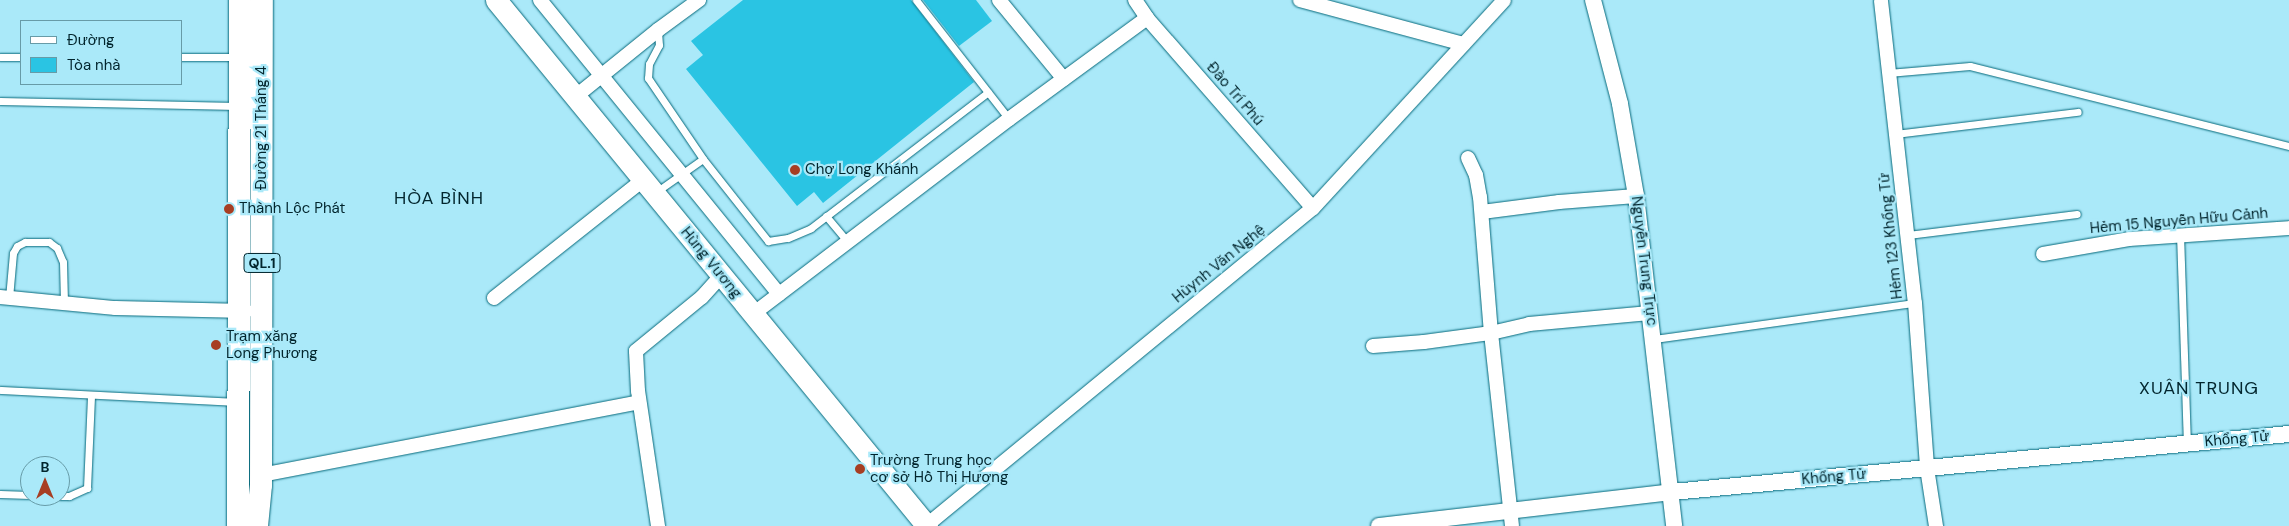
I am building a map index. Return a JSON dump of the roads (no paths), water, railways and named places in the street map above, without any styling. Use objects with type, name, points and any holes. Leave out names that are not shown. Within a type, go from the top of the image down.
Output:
[{"type":"highway","name":"Đường 21 Tháng 4","points":[[238,526],[236,485],[240,0]]},
{"type":"highway","name":"Đường 21 Tháng 4","points":[[257,526],[261,480],[262,0]]},
{"type":"highway","name":"QL.1","points":[[261,480],[266,526]]},
{"type":"highway","name":"QL.1","points":[[230,526],[236,485]]},
{"type":"main road","name":"Hùng Vương","points":[[496,0],[927,526]]},
{"type":"street","points":[[540,0],[603,75],[779,294]]},
{"type":"street","points":[[575,97],[698,0]]},
{"type":"street","points":[[999,0],[1064,79]]},
{"type":"street","name":"Đào Trí Phú","points":[[1135,0],[1147,18],[1313,208]]},
{"type":"street","points":[[1300,0],[1463,44]]},
{"type":"street","name":"Hùynh Văn Nghệ","points":[[927,526],[1313,208],[1504,0]]},
{"type":"street","name":"Nguyễn Trung Trực","points":[[1593,0],[1620,104],[1636,196],[1672,492],[1674,526]]},
{"type":"street","name":"Hẻm 123 Khổng Tử","points":[[1881,1],[1915,303],[1926,468],[1936,526]]},
{"type":"street","points":[[753,314],[1009,119],[1147,18]]},
{"type":"street","points":[[1468,158],[1476,175],[1482,212],[1491,333],[1511,518]]},
{"type":"street","points":[[494,298],[648,186]]},
{"type":"street","points":[[1482,212],[1559,202],[1636,196]]},
{"type":"street","name":"Hẻm 15 Nguyễn Hữu Cảnh","points":[[2043,254],[2116,241],[2180,234],[2289,228]]},
{"type":"street","points":[[658,526],[639,402],[636,351],[702,297],[721,276]]},
{"type":"street","points":[[5,297],[116,308],[262,312]]},
{"type":"street","points":[[1373,346],[1424,342],[1491,333],[1529,324],[1650,313]]},
{"type":"street","points":[[261,480],[639,402]]},
{"type":"street","name":"Khổng Tử","points":[[1379,526],[1511,518],[1672,492],[2289,434]]},
{"type":"lane","points":[[916,0],[1009,119]]},
{"type":"lane","points":[[658,30],[659,45],[649,64],[648,78],[703,159],[768,241],[788,238],[811,228],[988,92]]},
{"type":"lane","points":[[0,57],[20,57]]},
{"type":"lane","points":[[182,57],[240,57]]},
{"type":"lane","points":[[1888,73],[1970,66],[2289,146]]},
{"type":"lane","points":[[0,100],[240,106]]},
{"type":"lane","points":[[1895,134],[2078,112]]},
{"type":"lane","points":[[648,186],[682,174],[703,159]]},
{"type":"lane","points":[[1908,235],[2077,214]]},
{"type":"lane","points":[[826,216],[848,242]]},
{"type":"lane","points":[[2180,234],[2187,444]]},
{"type":"lane","points":[[5,297],[13,253],[17,246],[25,242],[50,242],[57,248],[63,262],[64,303]]},
{"type":"lane","points":[[1654,339],[1915,303]]},
{"type":"lane","points":[[0,390],[237,402]]},
{"type":"lane","points":[[70,495],[75,495],[87,488],[91,395]]},
{"type":"lane","points":[[0,494],[20,495]]},
{"type":"place","name":"Chợ Long Khánh","points":[[795,170]]},
{"type":"place","name":"Thành Lộc Phát","points":[[229,209]]},
{"type":"place","name":"Trạm xăng Long Phương","points":[[216,345]]},
{"type":"place","name":"Trường Trung học cơ sở Hồ Thị Hương","points":[[860,469]]},
{"type":"district","name":"HÒA BÌNH","points":[[439,198]]},
{"type":"district","name":"XUÂN TRUNG","points":[[2199,388]]}]
